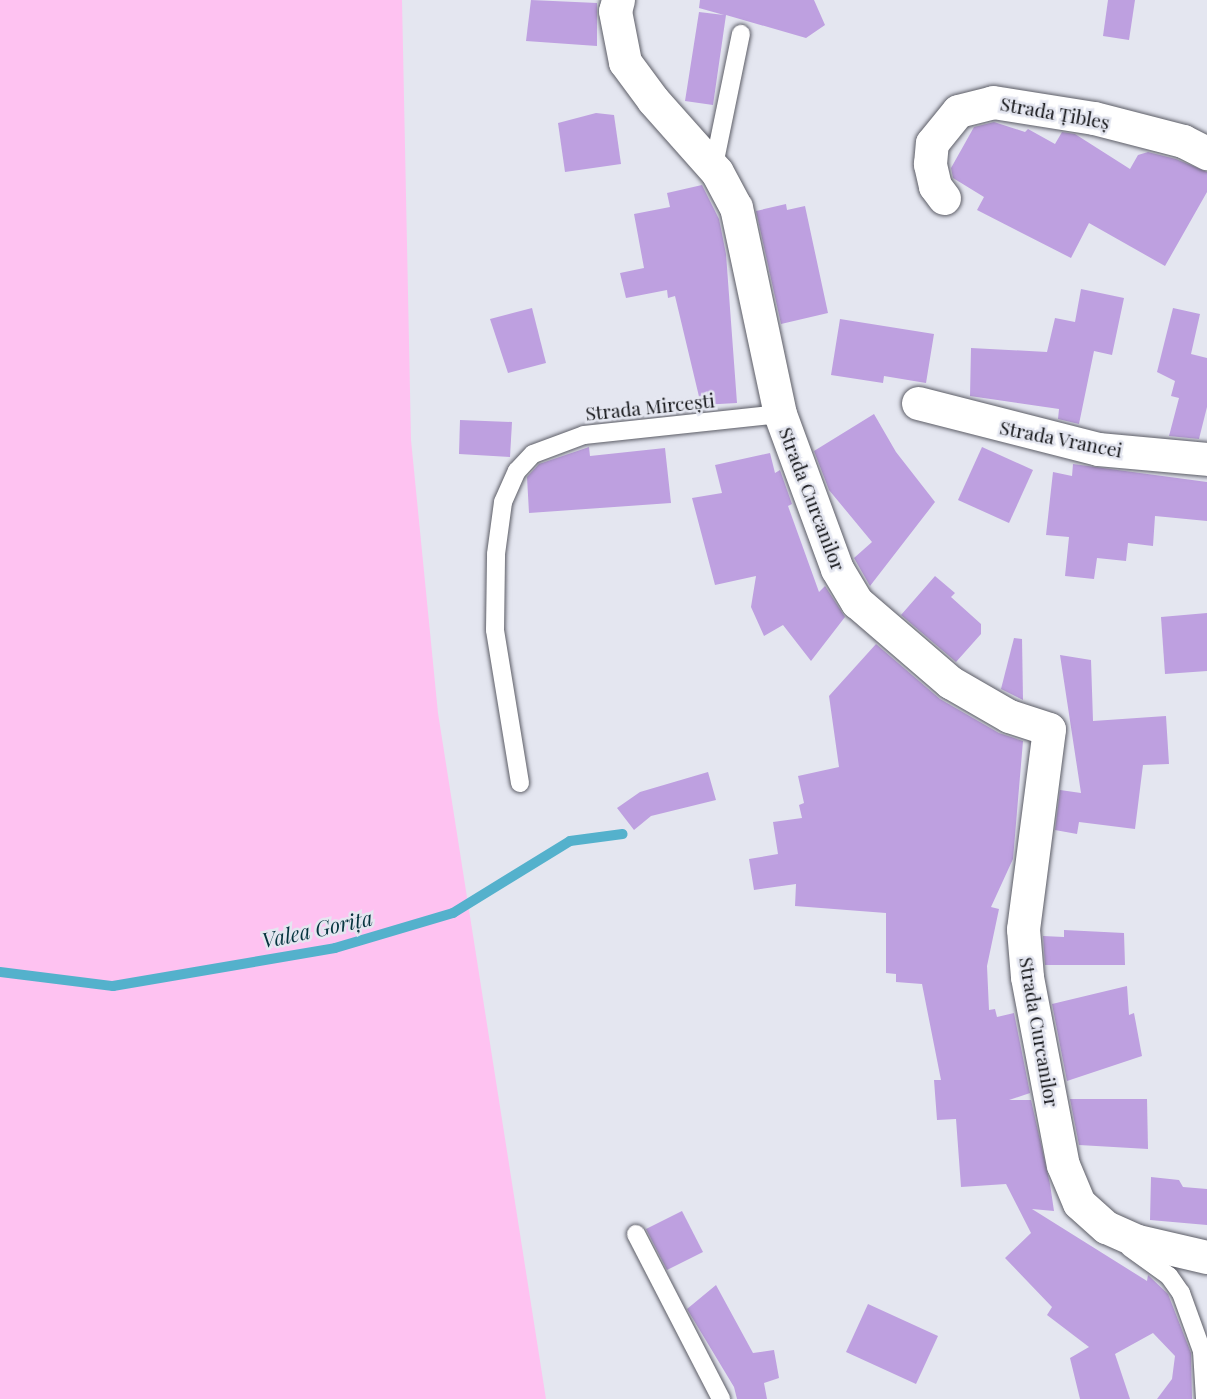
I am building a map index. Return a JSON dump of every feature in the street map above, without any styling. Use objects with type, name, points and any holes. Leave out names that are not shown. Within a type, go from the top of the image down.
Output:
[{"type":"street","name":"Strada Curcanilor","points":[[618,0],[615,11],[625,62],[713,170],[736,207],[780,414],[837,569],[857,602],[972,697],[1048,729],[1023,929],[1027,977],[1063,1165],[1079,1203],[1106,1227],[1138,1241],[1207,1256]]},
{"type":"street","name":"Strada Țibleș","points":[[944,198],[935,186],[930,163],[932,143],[958,111],[993,102],[1126,125],[1207,153]]},
{"type":"street","name":"Strada Vrancei","points":[[918,403],[1098,449],[1207,459]]},
{"type":"lane","points":[[713,170],[741,34]]},
{"type":"lane","name":"Strada Mircești","points":[[520,783],[495,630],[496,554],[503,502],[517,471],[533,454],[584,435],[780,414]]},
{"type":"lane","points":[[1106,1227],[1169,1276],[1181,1293],[1202,1351],[1205,1399]]},
{"type":"lane","points":[[636,1234],[721,1399]]},
{"type":"shaded area","points":[[0,0],[402,0],[411,440],[438,713],[546,1399],[0,1399]]},
{"type":"building","points":[[531,0],[597,3],[597,46],[526,41]]},
{"type":"building","points":[[700,0],[814,0],[825,25],[806,38],[726,15],[713,105],[685,101],[699,12],[724,15],[699,8]]},
{"type":"building","points":[[1108,0],[1135,0],[1129,40],[1103,36]]},
{"type":"building","points":[[596,113],[614,115],[621,164],[565,172],[558,123]]},
{"type":"building","points":[[994,122],[1025,132],[1028,129],[1055,144],[1062,132],[1075,134],[1130,169],[1138,155],[1148,152],[1176,159],[1207,172],[1207,192],[1165,266],[1089,223],[1071,258],[977,210],[984,197],[953,178],[951,168],[974,127]]},
{"type":"building","points":[[702,185],[719,219],[726,254],[737,403],[701,405],[675,296],[668,298],[667,290],[626,298],[620,273],[644,268],[634,214],[670,207],[667,193]]},
{"type":"building","points":[[786,204],[787,210],[805,206],[828,313],[781,324],[756,211]]},
{"type":"building","points":[[1081,289],[1124,298],[1112,355],[1094,351],[1079,424],[1058,419],[1059,409],[970,396],[971,348],[1047,352],[1055,318],[1075,322]]},
{"type":"building","points":[[532,308],[546,363],[508,373],[490,319]]},
{"type":"building","points":[[1173,308],[1200,314],[1191,354],[1207,358],[1207,407],[1199,439],[1169,436],[1179,398],[1171,396],[1175,381],[1157,372]]},
{"type":"building","points":[[840,319],[934,334],[926,383],[884,376],[883,383],[831,375]]},
{"type":"building","points":[[874,414],[896,452],[935,502],[870,586],[854,558],[872,542],[829,490],[814,451]]},
{"type":"building","points":[[460,420],[512,422],[510,457],[459,454]]},
{"type":"building","points":[[589,447],[590,456],[665,448],[671,503],[529,513],[527,477],[539,464]]},
{"type":"building","points":[[982,447],[1033,470],[1009,523],[958,500]]},
{"type":"building","points":[[770,453],[775,473],[780,470],[792,504],[788,506],[819,592],[825,586],[845,617],[811,661],[783,625],[764,636],[751,607],[756,576],[715,585],[692,498],[722,493],[715,465]]},
{"type":"building","points":[[1073,464],[1207,482],[1207,521],[1155,516],[1153,546],[1128,543],[1126,561],[1097,558],[1094,579],[1065,576],[1069,537],[1046,535],[1053,472],[1072,476]]},
{"type":"building","points":[[935,576],[955,593],[951,597],[981,624],[981,634],[956,662],[901,615]]},
{"type":"building","points":[[1207,613],[1207,671],[1165,674],[1161,617]]},
{"type":"building","points":[[1014,638],[1022,639],[1023,700],[1001,689]]},
{"type":"building","points":[[876,644],[940,699],[999,733],[1023,741],[1013,859],[991,907],[999,909],[987,966],[989,1010],[995,1009],[997,1017],[1014,1013],[1030,1093],[1009,1100],[1031,1100],[1050,1184],[1054,1211],[1032,1209],[1147,1281],[1148,1275],[1168,1294],[1191,1353],[1192,1399],[1157,1399],[1172,1379],[1175,1356],[1153,1333],[1115,1354],[1130,1399],[1080,1399],[1070,1358],[1089,1347],[1047,1315],[1052,1307],[1005,1258],[1031,1233],[1006,1184],[961,1187],[956,1119],[937,1120],[934,1080],[941,1080],[922,984],[896,982],[896,974],[886,973],[886,913],[795,906],[796,884],[754,890],[749,859],[778,854],[773,822],[802,818],[799,805],[804,803],[798,776],[839,767],[829,696]]},
{"type":"building","points":[[1060,655],[1091,660],[1093,721],[1166,716],[1169,764],[1143,765],[1135,829],[1079,822],[1077,834],[1055,830],[1060,790],[1081,793]]},
{"type":"building","points":[[708,772],[716,800],[651,816],[634,830],[617,808],[640,792]]},
{"type":"building","points":[[1064,930],[1124,933],[1125,965],[1045,965],[1043,936],[1064,937]]},
{"type":"building","points":[[1127,986],[1129,1015],[1134,1013],[1142,1056],[1067,1081],[1052,1004]]},
{"type":"building","points":[[1070,1099],[1147,1099],[1148,1149],[1079,1145]]},
{"type":"building","points":[[1151,1177],[1179,1180],[1183,1187],[1207,1189],[1207,1225],[1150,1220]]},
{"type":"building","points":[[682,1211],[703,1252],[667,1270],[646,1229]]},
{"type":"building","points":[[716,1285],[753,1353],[774,1350],[779,1378],[764,1383],[767,1399],[737,1399],[734,1387],[687,1309]]},
{"type":"building","points":[[868,1304],[938,1336],[916,1384],[846,1352]]},
{"type":"waterway","name":"Valea Gorița","points":[[0,972],[113,986],[335,948],[453,913],[570,841],[623,834]]}]
